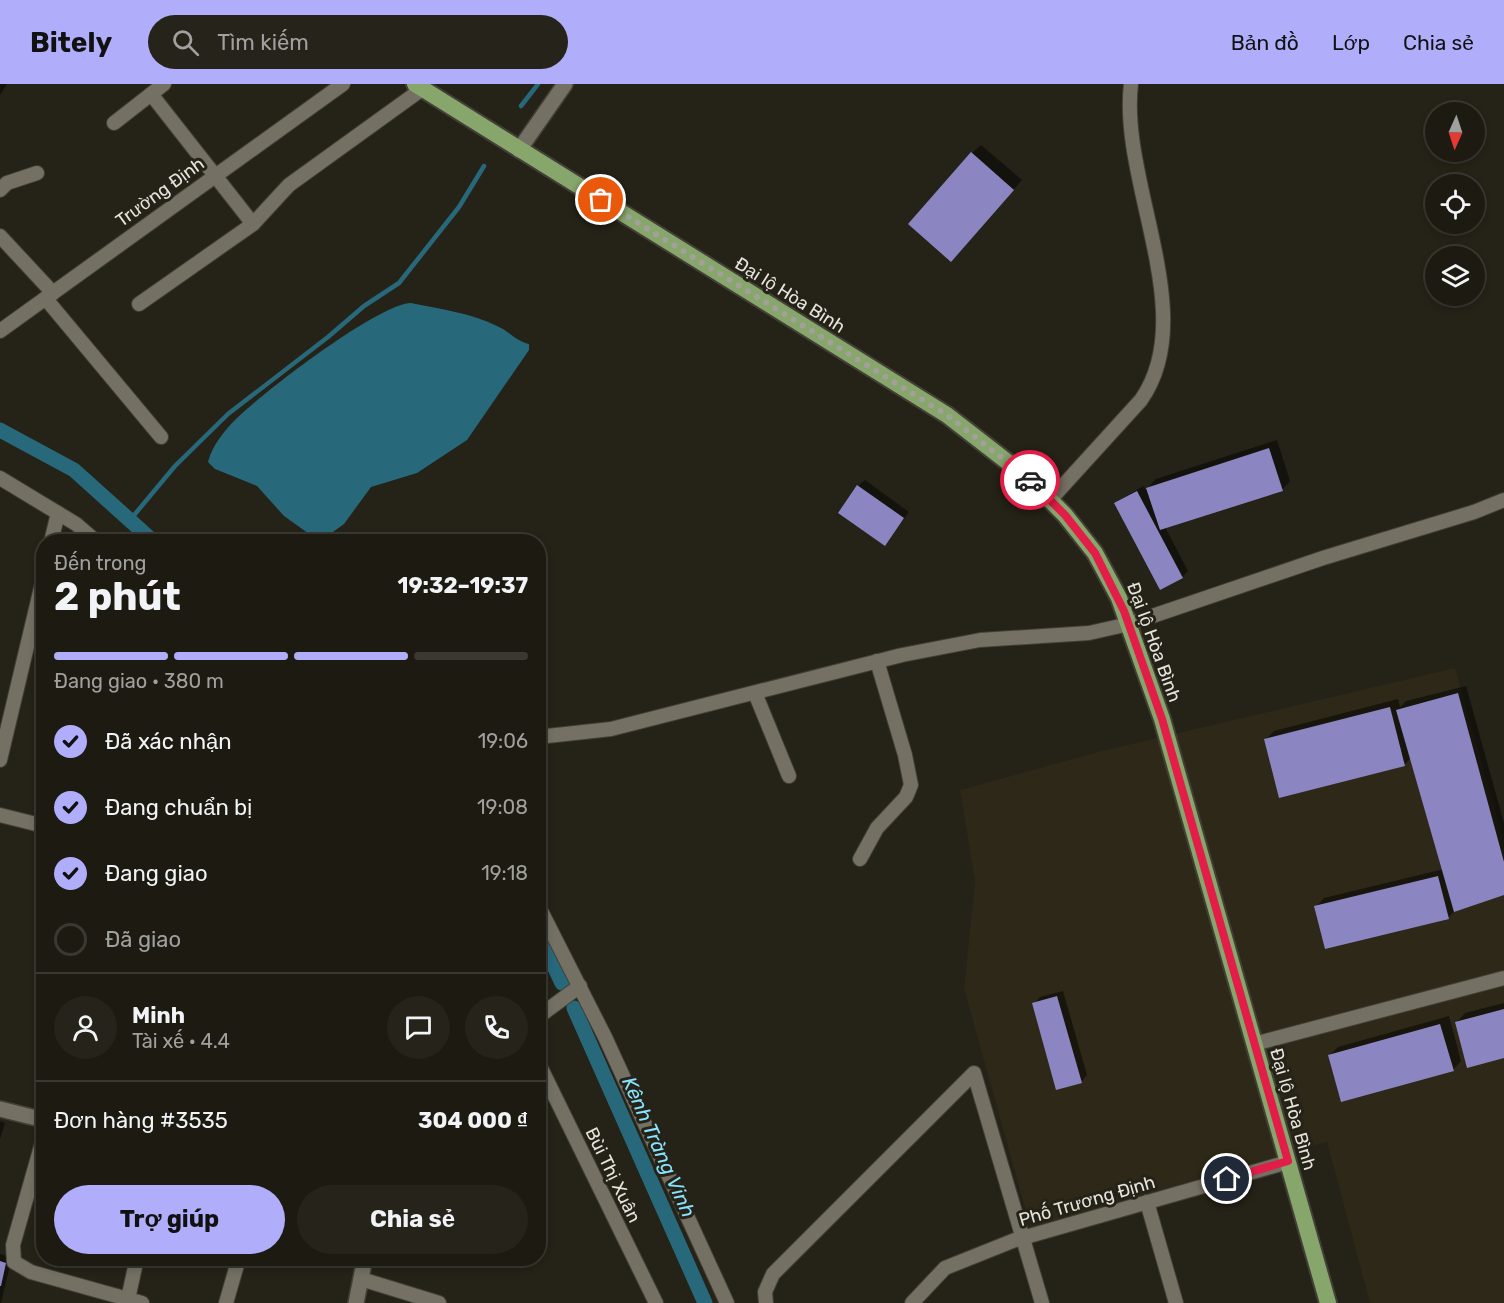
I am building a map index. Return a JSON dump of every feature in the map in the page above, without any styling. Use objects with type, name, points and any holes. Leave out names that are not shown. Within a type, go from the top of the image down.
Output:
[{"type":"highway","name":"Đại lộ Hòa Bình","points":[[418,86],[947,415],[1001,454],[1050,500],[1095,553],[1115,590],[1129,624],[1162,719],[1328,1303]]},
{"type":"street","points":[[114,123],[164,84]]},
{"type":"street","name":"Trường Định","points":[[0,331],[343,84]]},
{"type":"street","points":[[519,150],[565,84]]},
{"type":"street","points":[[1050,500],[1141,400],[1151,385],[1161,359],[1164,339],[1162,298],[1130,125],[1131,84]]},
{"type":"street","points":[[139,304],[253,224],[289,185],[418,86]]},
{"type":"street","points":[[151,94],[253,224]]},
{"type":"street","points":[[0,190],[7,183],[37,173]]},
{"type":"street","points":[[0,236],[161,437]]},
{"type":"street","points":[[0,478],[58,513],[86,534]]},
{"type":"street","points":[[546,736],[611,729],[877,661],[980,640],[1089,633],[1129,624],[1323,558],[1474,512],[1504,500]]},
{"type":"street","points":[[53,534],[58,513]]},
{"type":"street","points":[[0,760],[36,609]]},
{"type":"street","points":[[860,859],[877,828],[906,797],[911,785],[905,754],[877,661]]},
{"type":"street","points":[[755,693],[789,776]]},
{"type":"street","points":[[0,815],[36,824]]},
{"type":"street","points":[[546,920],[580,986],[727,1303]]},
{"type":"street","points":[[1254,1044],[1504,978]]},
{"type":"street","points":[[546,1011],[580,986]]},
{"type":"street","points":[[765,1298],[773,1274],[974,1073],[1042,1303]]},
{"type":"street","name":"Bùi Thị Xuân","points":[[546,1078],[656,1303]]},
{"type":"street","points":[[0,1109],[36,1118]]},
{"type":"street","name":"Phố Trương Định","points":[[912,1303],[945,1268],[1023,1238],[1288,1161]]},
{"type":"street","points":[[36,1164],[13,1245],[14,1262],[31,1272],[135,1301],[137,1266]]},
{"type":"street","points":[[1147,1202],[1176,1303]]},
{"type":"street","points":[[226,1303],[237,1266]]},
{"type":"street","points":[[356,1303],[364,1266]]},
{"type":"street","points":[[362,1279],[439,1303]]},
{"type":"shaded area","points":[[1455,668],[1504,840],[1504,1303],[1370,1303],[1327,1142],[1031,1229],[964,989],[975,881],[960,790],[1102,751]]},
{"type":"water","points":[[411,303],[477,318],[529,344],[529,350],[467,440],[417,473],[371,487],[344,524],[330,534],[309,534],[284,516],[257,486],[215,469],[208,462],[215,445],[227,429],[269,390],[348,333],[395,307]]},
{"type":"building","points":[[971,152],[1014,190],[951,262],[908,224]]},
{"type":"building","points":[[1269,448],[1283,491],[1160,530],[1146,488]]},
{"type":"building","points":[[857,485],[904,518],[885,546],[838,513]]},
{"type":"building","points":[[1137,491],[1183,578],[1160,590],[1114,503]]},
{"type":"building","points":[[1458,693],[1504,862],[1504,895],[1454,912],[1396,710]]},
{"type":"building","points":[[1390,707],[1405,766],[1279,798],[1264,739]]},
{"type":"building","points":[[1438,876],[1449,919],[1325,949],[1314,906]]},
{"type":"building","points":[[1057,996],[1082,1083],[1056,1090],[1032,1003]]},
{"type":"building","points":[[1504,1009],[1504,1058],[1467,1068],[1455,1022]]},
{"type":"building","points":[[1440,1024],[1454,1071],[1341,1102],[1328,1055]]},
{"type":"building","points":[[0,1261],[6,1263],[1,1286],[0,1286]]},
{"type":"waterway","points":[[521,106],[538,84]]},
{"type":"waterway","points":[[130,520],[175,466],[228,414],[328,337],[364,306],[399,283],[459,207],[484,166]]},
{"type":"waterway","name":"Kênh Tràng Vinh","points":[[0,430],[74,470],[145,534]]},
{"type":"waterway","name":"Kênh Tràng Vinh","points":[[546,949],[562,983]]},
{"type":"waterway","name":"Kênh Tràng Vinh","points":[[574,1008],[705,1303]]},
{"type":"way so far","points":[[601,200],[947,415],[1001,454],[1030,480]]},
{"type":"route","points":[[1030,480],[1065,515],[1095,553],[1124,611],[1162,719],[1288,1161],[1227,1179]]}]
